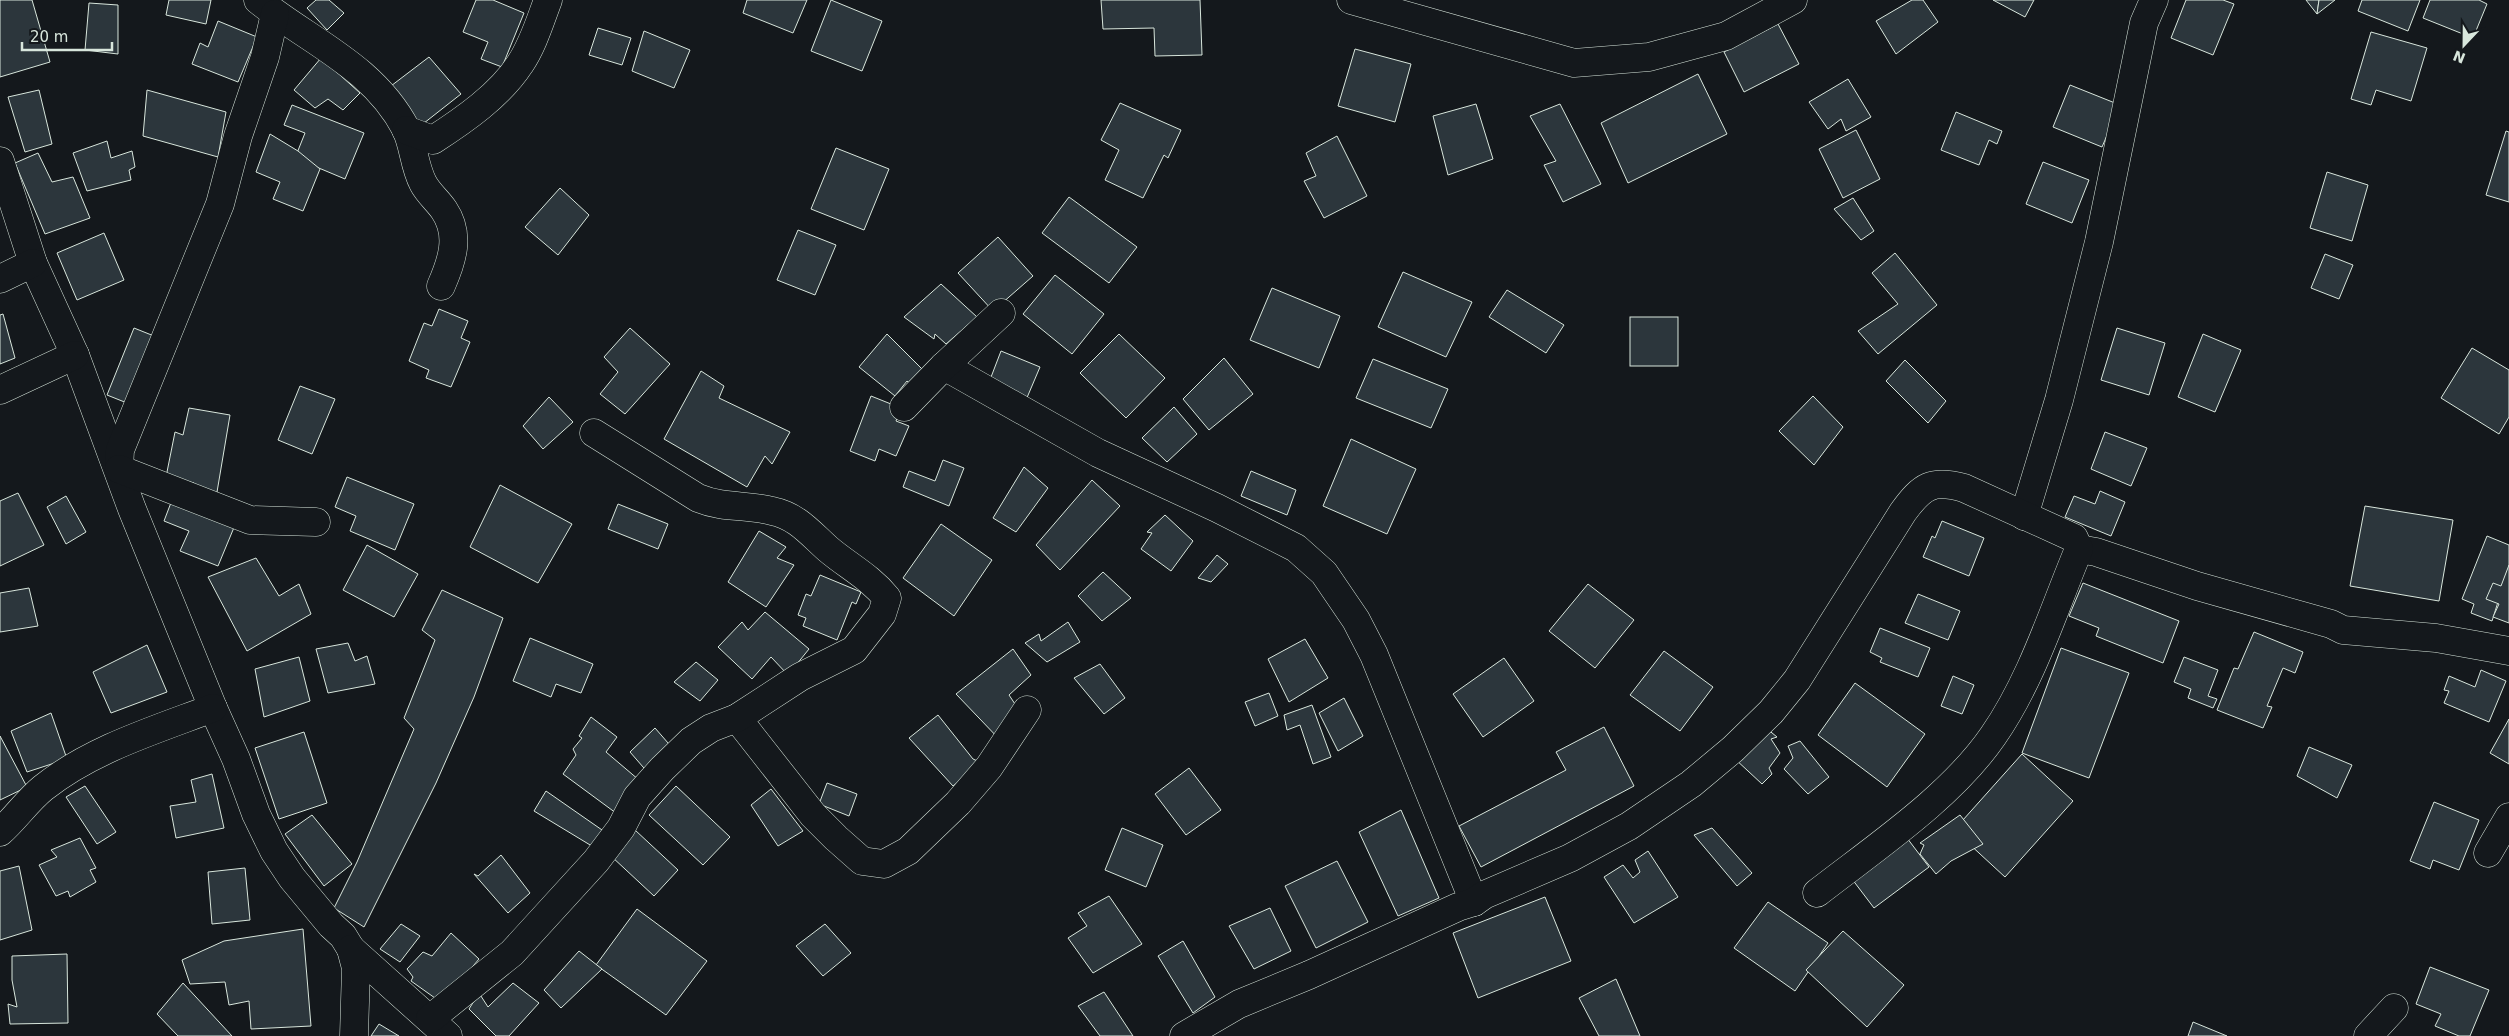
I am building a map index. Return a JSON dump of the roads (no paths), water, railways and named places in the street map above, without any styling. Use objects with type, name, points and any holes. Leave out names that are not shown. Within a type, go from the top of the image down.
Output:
[{"type":"street","points":[[406,130],[434,140],[493,93],[510,77],[525,56],[548,0]]},
{"type":"street","points":[[1351,0],[1574,63],[1649,57],[1726,36],[1793,0]]},
{"type":"street","points":[[2024,516],[2059,400],[2099,242],[2144,22],[2154,0]]},
{"type":"street","points":[[267,7],[338,54],[363,75],[386,99],[406,130],[417,171],[424,186],[445,211],[451,224],[455,244],[442,286]]},
{"type":"street","points":[[119,470],[120,450],[220,204],[238,136],[264,57],[267,7]]},
{"type":"street","points":[[0,161],[33,263],[75,355],[132,509],[213,708],[236,758],[256,814],[274,850],[292,878],[330,925],[343,936],[351,949],[439,1027],[518,946],[596,860],[621,828],[637,797],[691,741],[711,728],[737,718],[800,677],[854,650],[882,614],[887,598],[874,582],[829,549],[792,517],[754,507],[716,505],[698,498],[594,433]]},
{"type":"street","points":[[0,279],[33,263]]},
{"type":"street","points":[[904,407],[944,366],[1001,313]]},
{"type":"street","points":[[0,390],[75,355]]},
{"type":"street","points":[[944,366],[1098,453],[1217,508],[1296,548],[1310,558],[1337,591],[1356,620],[1374,655],[1474,902]]},
{"type":"street","points":[[119,470],[250,520],[316,522]]},
{"type":"street","points":[[1184,1036],[1239,1004],[1309,975],[1570,858],[1629,826],[1691,784],[1733,749],[1771,712],[1797,680],[1917,494],[1932,484],[1948,484],[1964,488],[2074,538],[2079,549],[2027,674],[1994,736],[1973,762],[1926,807],[1817,892]]},
{"type":"street","points":[[2079,549],[2096,552],[2197,586],[2331,624],[2343,630],[2436,638],[2509,651]]},
{"type":"street","points":[[0,832],[42,790],[67,771],[118,745],[213,708]]},
{"type":"street","points":[[737,718],[813,815],[836,838],[862,861],[884,864],[908,851],[958,803],[989,767],[1027,710]]},
{"type":"street","points":[[2488,853],[2509,817]]},
{"type":"street","points":[[351,949],[356,968],[354,1036]]},
{"type":"street","points":[[2368,1036],[2394,1008]]}]
